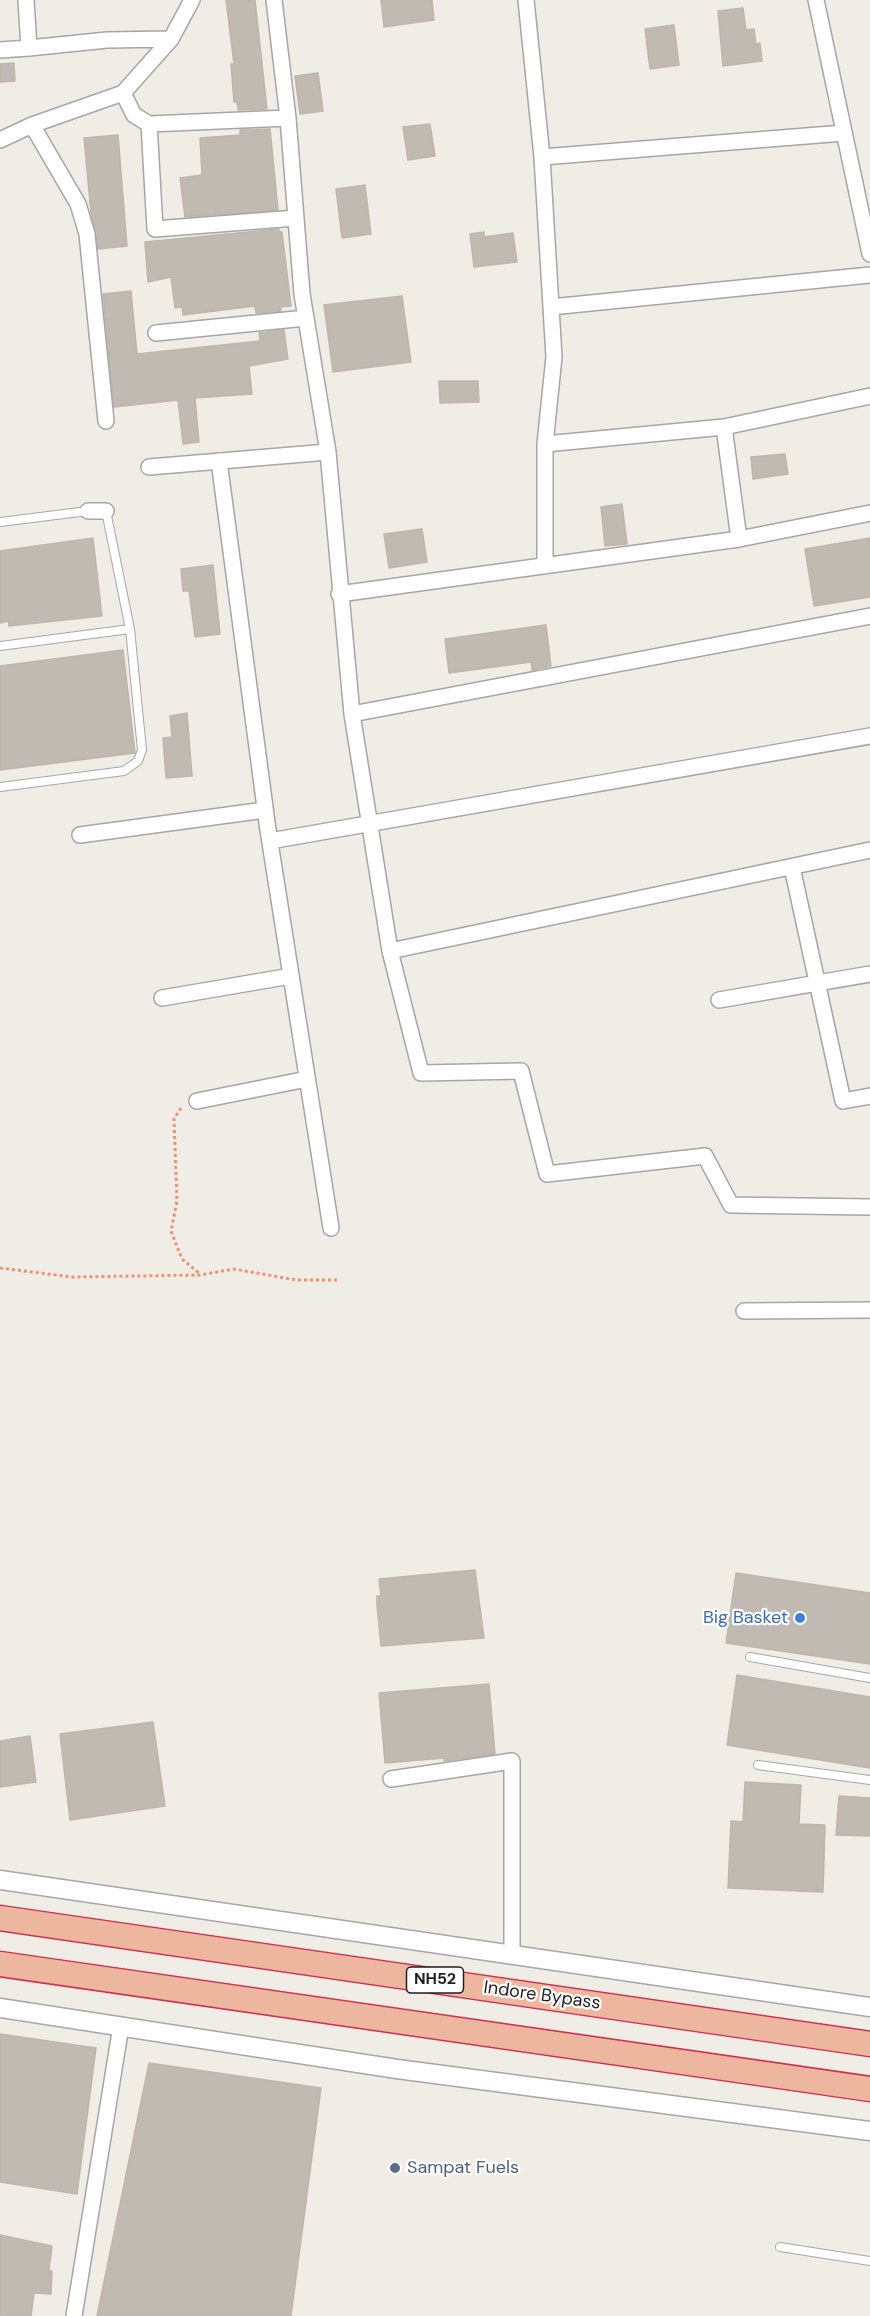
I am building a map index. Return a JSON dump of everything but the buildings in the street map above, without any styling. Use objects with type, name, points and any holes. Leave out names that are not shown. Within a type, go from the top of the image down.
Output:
[{"type":"highway","name":"Indore Bypass","points":[[0,1918],[870,2044]]},
{"type":"highway","points":[[0,1964],[870,2089]]},
{"type":"street","points":[[26,0],[29,48]]},
{"type":"street","points":[[0,140],[32,125],[123,93],[171,39],[192,0]]},
{"type":"street","points":[[274,0],[288,118],[306,318],[328,452],[339,594],[352,714],[390,951],[421,1073],[521,1071],[548,1174],[705,1156],[731,1205],[870,1207]]},
{"type":"street","points":[[526,0],[542,157],[554,357],[545,444],[545,566]]},
{"type":"street","points":[[816,0],[870,254]]},
{"type":"street","points":[[0,50],[107,40],[171,39]]},
{"type":"street","points":[[123,93],[134,115],[149,124],[288,118]]},
{"type":"street","points":[[149,124],[155,229],[296,218]]},
{"type":"street","points":[[32,125],[78,204],[87,234],[106,420]]},
{"type":"street","points":[[542,157],[844,133]]},
{"type":"street","points":[[551,307],[870,275]]},
{"type":"street","points":[[156,333],[306,318]]},
{"type":"street","points":[[545,444],[724,427],[870,396]]},
{"type":"street","points":[[724,427],[739,539]]},
{"type":"street","points":[[149,467],[328,452]]},
{"type":"street","points":[[219,461],[265,810],[331,1228]]},
{"type":"street","points":[[88,511],[106,511]]},
{"type":"street","points":[[339,594],[739,539],[870,513]]},
{"type":"street","points":[[352,714],[870,616]]},
{"type":"street","points":[[270,841],[369,826],[870,736]]},
{"type":"street","points":[[80,835],[265,810]]},
{"type":"street","points":[[390,951],[870,850]]},
{"type":"street","points":[[792,867],[843,1101],[870,1095]]},
{"type":"street","points":[[719,1000],[818,985],[870,974]]},
{"type":"street","points":[[162,998],[291,976]]},
{"type":"street","points":[[197,1101],[307,1079]]},
{"type":"street","points":[[744,1311],[870,1310]]},
{"type":"street","points":[[391,1779],[512,1761],[512,1954]]},
{"type":"street","points":[[0,1880],[870,2007]]},
{"type":"street","points":[[0,2008],[397,2069],[870,2131]]},
{"type":"street","points":[[74,2316],[121,2026]]},
{"type":"lane","points":[[0,522],[88,511]]},
{"type":"lane","points":[[0,787],[124,771],[138,761],[142,750],[130,629],[106,511]]},
{"type":"lane","points":[[0,646],[130,629]]},
{"type":"lane","points":[[750,1658],[870,1678]]},
{"type":"lane","points":[[758,1765],[870,1780]]},
{"type":"lane","points":[[780,2247],[870,2261]]},
{"type":"path","points":[[197,1101],[182,1107],[174,1119],[177,1201],[171,1231],[182,1259],[200,1275]]},
{"type":"path","points":[[0,1268],[72,1276],[200,1275],[234,1269],[296,1280],[340,1280]]},
{"type":"place","name":"Big Basket","points":[[800,1618]]},
{"type":"place","name":"Sampat Fuels","points":[[395,2168]]}]
